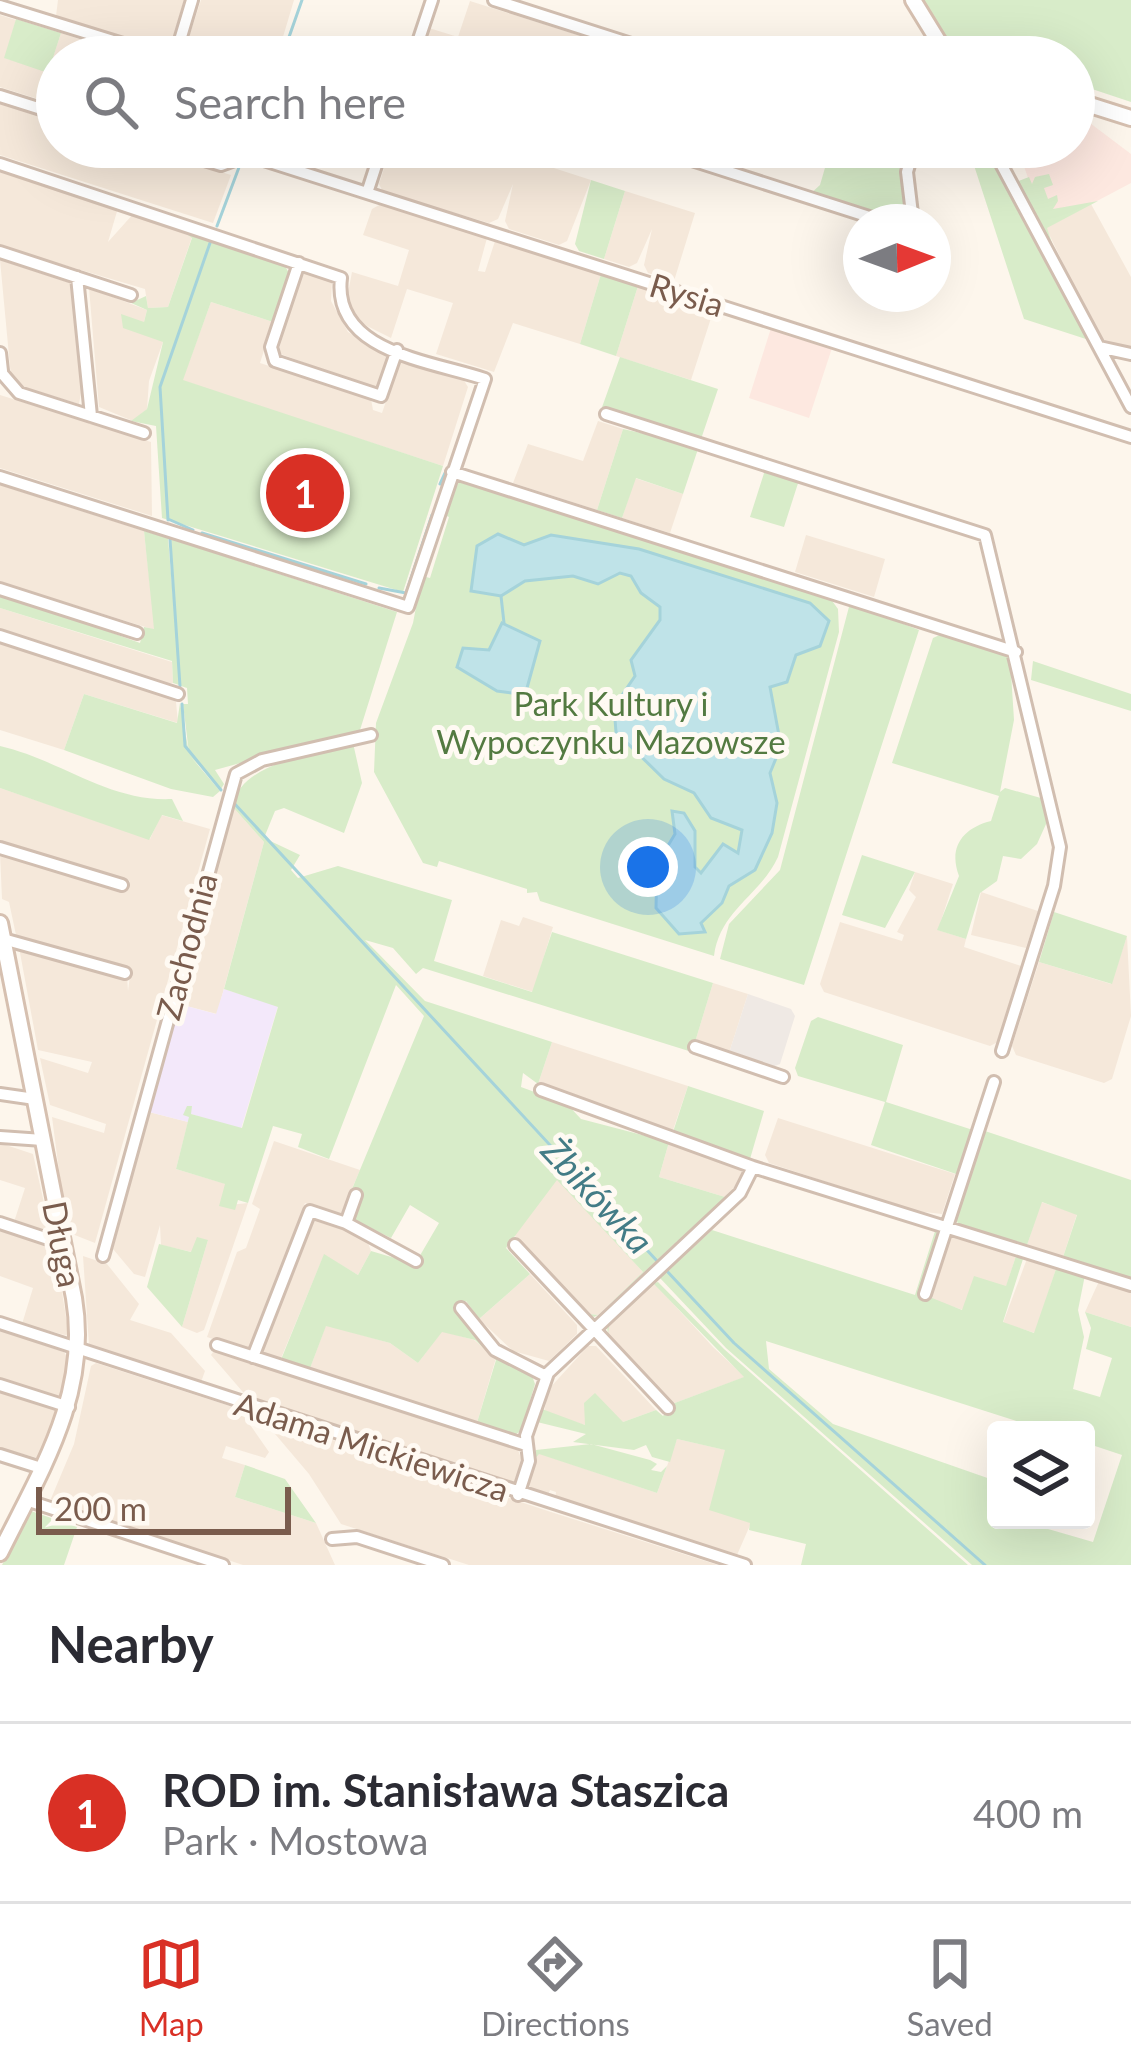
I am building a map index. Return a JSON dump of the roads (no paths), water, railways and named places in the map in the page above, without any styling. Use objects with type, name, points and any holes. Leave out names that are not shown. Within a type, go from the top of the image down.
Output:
[{"type":"street","points":[[181,36],[191,0]]},
{"type":"street","points":[[420,36],[432,0]]},
{"type":"street","points":[[494,0],[606,36]]},
{"type":"street","points":[[914,0],[935,36]]},
{"type":"street","points":[[3,4],[101,36]]},
{"type":"street","points":[[0,96],[36,107]]},
{"type":"street","points":[[1095,107],[1131,118]]},
{"type":"street","points":[[0,164],[335,275],[341,278],[340,303],[353,327],[397,350],[485,379],[408,607],[0,477]]},
{"type":"street","name":"Rysia","points":[[287,168],[1131,437]]},
{"type":"street","points":[[367,193],[375,168]]},
{"type":"street","points":[[717,168],[843,209]]},
{"type":"street","points":[[908,168],[911,204]]},
{"type":"street","points":[[1003,168],[1131,407]]},
{"type":"street","points":[[0,252],[131,295]]},
{"type":"street","points":[[299,263],[272,347],[275,361],[381,396],[397,350]]},
{"type":"street","points":[[77,277],[92,416]]},
{"type":"street","points":[[1099,347],[1130,354]]},
{"type":"street","points":[[0,353],[1,371],[15,392],[144,433]]},
{"type":"street","points":[[1111,370],[1130,354]]},
{"type":"street","points":[[606,414],[980,531],[1016,652],[1060,847],[1054,886],[1002,1051]]},
{"type":"street","points":[[452,472],[1016,652]]},
{"type":"street","points":[[0,589],[137,633]]},
{"type":"street","points":[[0,637],[178,694]]},
{"type":"street","name":"Zachodnia","points":[[103,1256],[236,774],[262,760],[370,735]]},
{"type":"street","points":[[0,848],[122,886]]},
{"type":"street","points":[[1,927],[125,973]]},
{"type":"street","name":"Długa","points":[[0,1553],[5,1531],[26,1500],[69,1407],[79,1348],[35,1100],[8,999],[1,927]]},
{"type":"street","points":[[695,1047],[783,1077]]},
{"type":"street","points":[[925,1294],[994,1082]]},
{"type":"street","points":[[541,1090],[753,1166],[1131,1285]]},
{"type":"street","points":[[0,1094],[35,1100]]},
{"type":"street","points":[[0,1137],[43,1140]]},
{"type":"street","points":[[518,1495],[529,1461],[526,1445],[546,1376],[740,1193],[753,1166]]},
{"type":"street","points":[[342,1221],[356,1195]]},
{"type":"street","points":[[254,1357],[310,1211],[342,1221],[416,1261]]},
{"type":"street","points":[[0,1223],[63,1244]]},
{"type":"street","points":[[515,1245],[668,1408]]},
{"type":"street","points":[[461,1308],[495,1350],[546,1376]]},
{"type":"street","name":"Adama Mickiewicza","points":[[0,1322],[518,1495],[745,1565]]},
{"type":"street","points":[[217,1345],[526,1445]]},
{"type":"street","points":[[0,1385],[69,1407]]},
{"type":"street","points":[[0,1454],[41,1468]]},
{"type":"street","points":[[26,1500],[223,1565]]},
{"type":"street","points":[[332,1539],[357,1538],[443,1565]]},
{"type":"water","points":[[498,534],[524,545],[551,535],[639,549],[810,603],[829,621],[820,646],[796,655],[787,682],[770,687],[781,746],[770,773],[777,803],[772,833],[755,870],[729,886],[722,903],[701,923],[705,932],[679,934],[656,908],[657,864],[675,834],[672,811],[684,813],[695,831],[695,867],[701,873],[723,844],[738,853],[742,830],[711,818],[694,793],[664,779],[616,732],[614,707],[635,676],[631,660],[660,620],[660,607],[641,593],[631,576],[620,573],[598,584],[573,576],[525,581],[501,596],[471,591],[477,546]]},
{"type":"water","points":[[502,623],[540,641],[527,688],[519,694],[497,691],[457,667],[463,648],[489,650]]},
{"type":"waterway","name":"Żbikówka","points":[[289,36],[302,0]]},
{"type":"waterway","name":"Żbikówka","points":[[217,226],[239,168]]},
{"type":"waterway","name":"Żbikówka","points":[[168,520],[160,387],[210,243]]},
{"type":"waterway","points":[[440,484],[446,471]]},
{"type":"waterway","points":[[379,588],[406,593],[432,515]]},
{"type":"waterway","points":[[168,519],[193,530]]},
{"type":"waterway","points":[[202,533],[366,584]]},
{"type":"waterway","name":"Żbikówka","points":[[170,539],[180,686]]},
{"type":"waterway","points":[[501,596],[504,623]]},
{"type":"waterway","name":"Żbikówka","points":[[182,704],[185,746],[221,790]]},
{"type":"waterway","name":"Żbikówka","points":[[233,802],[658,1262]]},
{"type":"waterway","name":"Żbikówka","points":[[665,1269],[734,1343],[985,1565]]},
{"type":"place","name":"ROD im. Stanisława Staszica","points":[[305,493]]},
{"type":"park label","name":"Park Kultury i Wypoczynku Mazowsze","points":[[611,722]]}]
